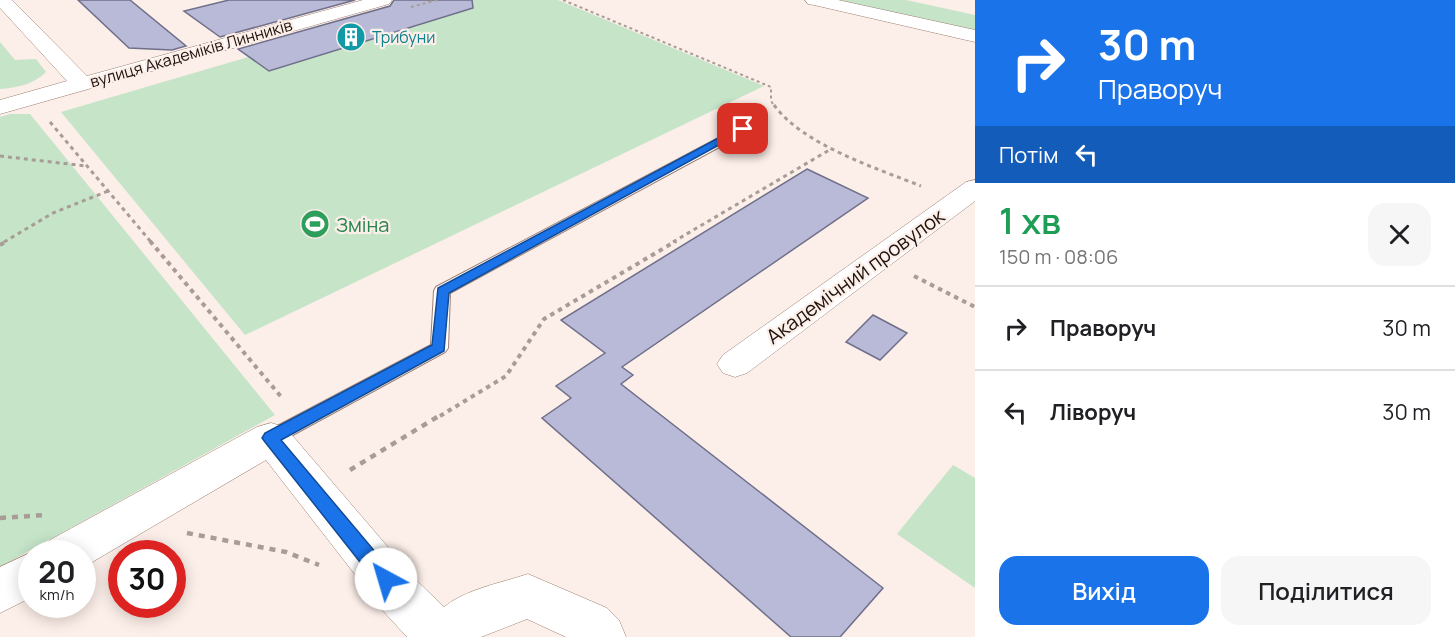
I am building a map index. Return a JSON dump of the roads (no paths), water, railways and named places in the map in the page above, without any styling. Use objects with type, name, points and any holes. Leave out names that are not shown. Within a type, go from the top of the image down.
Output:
[{"type":"street","points":[[2,0],[82,84]]},
{"type":"street","name":"вулиця Академіків Линників","points":[[0,107],[383,0]]},
{"type":"street","points":[[814,0],[975,36]]},
{"type":"street","name":"Академічний провулок","points":[[735,364],[967,194]]},
{"type":"street","points":[[61,535],[122,521],[286,429],[400,597],[440,637]]},
{"type":"street","points":[[0,591],[18,581]]},
{"type":"street","points":[[445,637],[468,617],[528,596],[590,624],[602,637]]},
{"type":"lane","points":[[286,429],[439,348],[442,291],[743,129]]},
{"type":"place","name":"Трибуни","points":[[351,37]]},
{"type":"place","name":"Зміна","points":[[315,224]]}]
